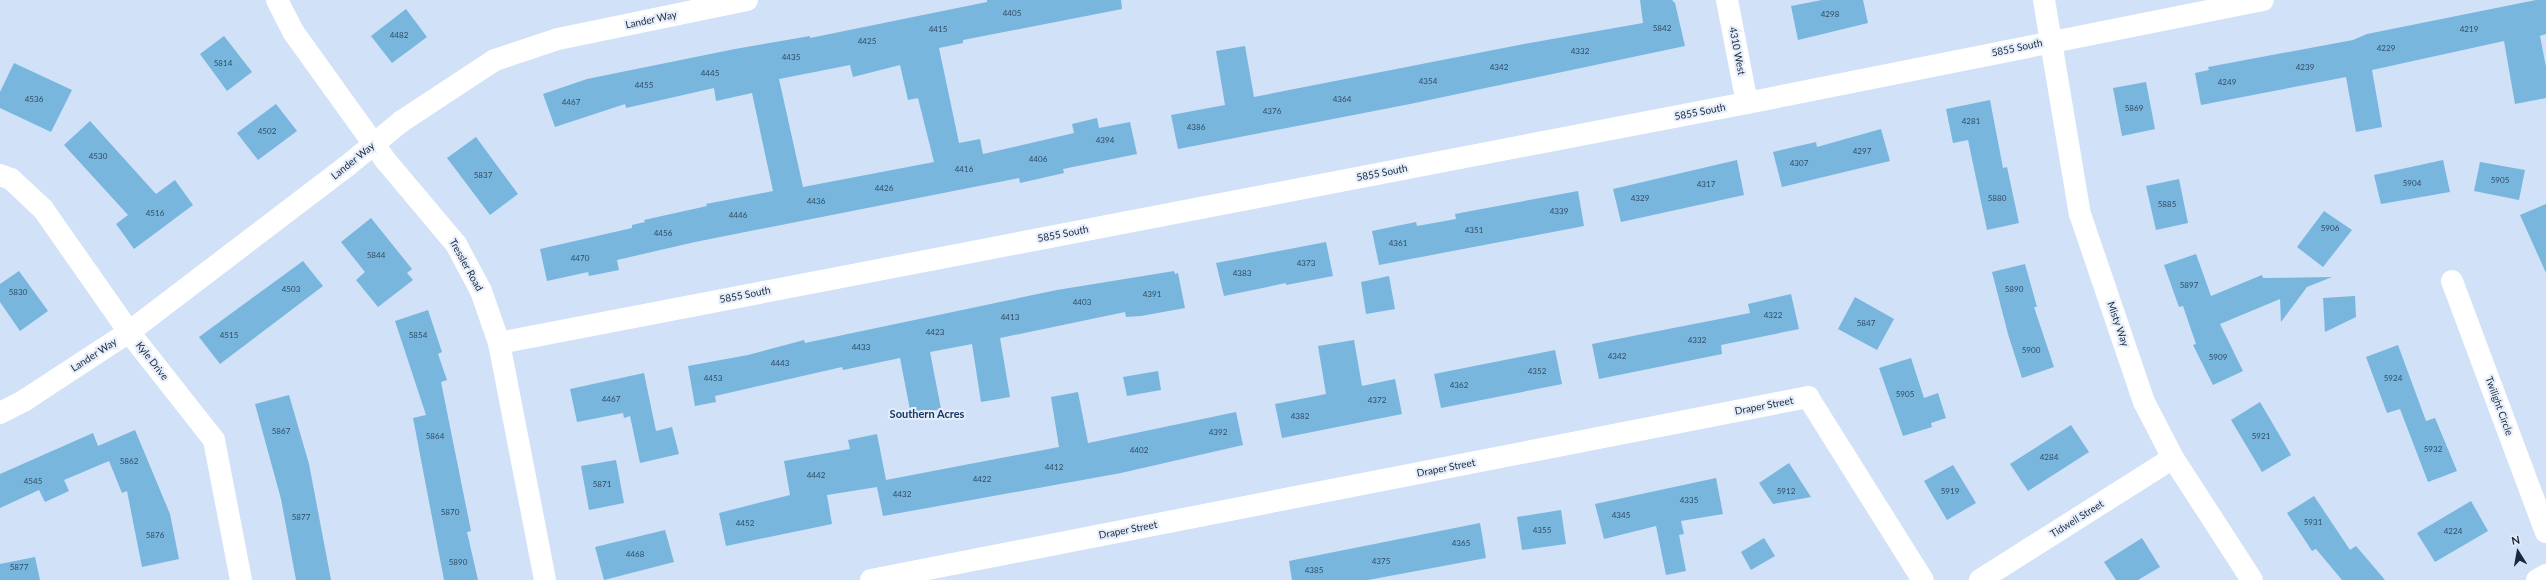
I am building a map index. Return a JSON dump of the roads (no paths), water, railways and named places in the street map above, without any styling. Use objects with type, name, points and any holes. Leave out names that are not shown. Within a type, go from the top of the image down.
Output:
[{"type":"street","name":"Tressler Road","points":[[277,0],[294,33],[374,144],[456,244],[483,297],[499,343],[545,580]]},
{"type":"street","name":"Lander Way","points":[[0,413],[25,400],[129,332],[402,121],[495,60],[558,39],[747,0]]},
{"type":"street","name":"4310 West","points":[[1727,0],[1747,103]]},
{"type":"street","name":"Misty Way","points":[[2044,0],[2080,214],[2144,402],[2173,458],[2252,580]]},
{"type":"street","name":"5855 South","points":[[499,343],[1747,103],[2263,0]]},
{"type":"street","name":"Kyle Drive","points":[[0,175],[11,179],[43,209],[129,332],[214,440],[241,580]]},
{"type":"street","name":"Twilight Circle","points":[[2452,281],[2546,532]]},
{"type":"street","name":"Draper Street","points":[[871,580],[1808,397],[1923,580]]},
{"type":"street","name":"Tidwell Street","points":[[1980,580],[2173,458]]},
{"type":"street","points":[[2537,580],[2546,575]]},
{"type":"district","name":"Southern Acres","points":[[927,414]]}]
